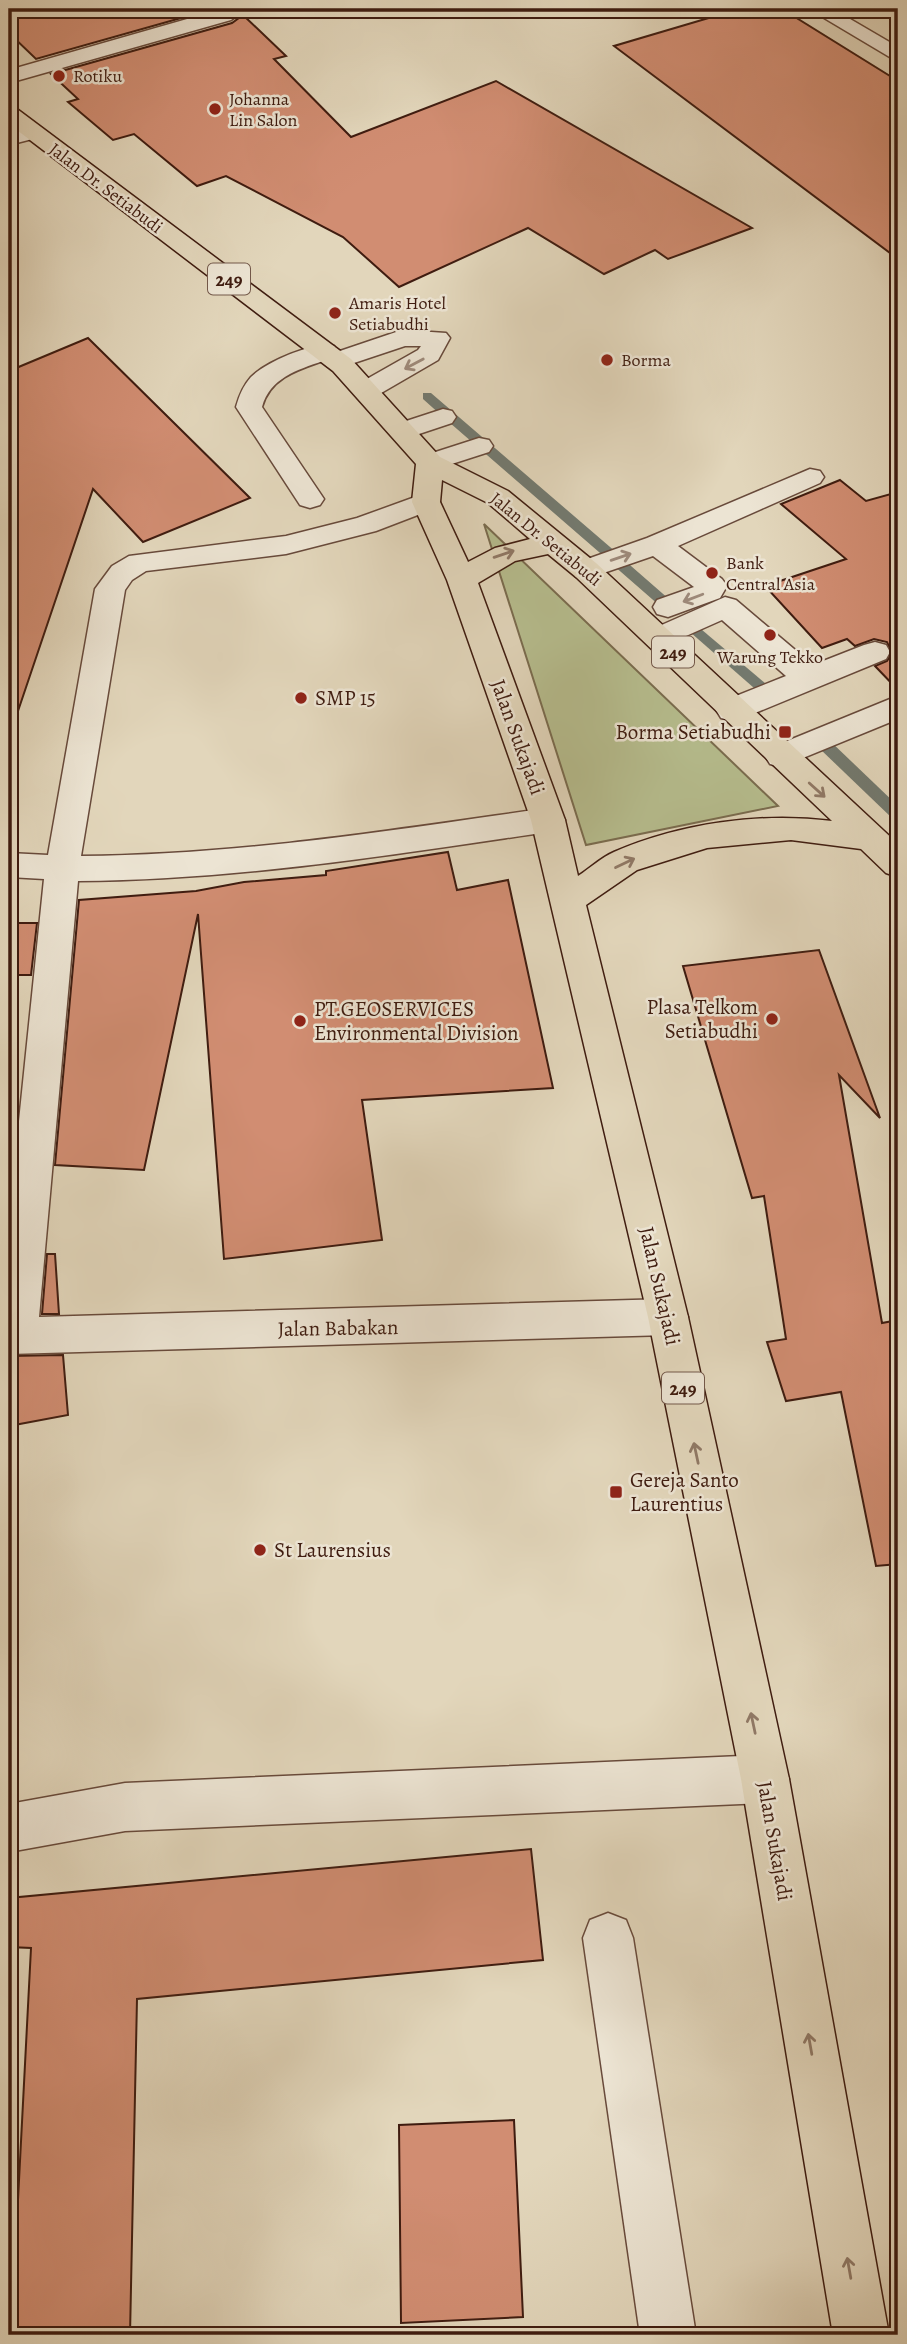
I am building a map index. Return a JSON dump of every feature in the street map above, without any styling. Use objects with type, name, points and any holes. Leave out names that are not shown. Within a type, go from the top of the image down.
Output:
[{"type":"main road","name":"Jalan Dr. Setiabudi","points":[[9,114],[20,135],[330,356],[367,390],[404,431],[428,483],[498,497],[586,570],[781,757],[898,863]]},
{"type":"main road","name":"Jalan Sukajadi","points":[[428,483],[548,820],[668,1317],[765,1779],[861,2335]]},
{"type":"main road","points":[[462,580],[482,564],[503,553],[553,544]]},
{"type":"main road","points":[[568,900],[625,860],[707,836],[790,828],[870,838]]},
{"type":"street","points":[[9,77],[223,16],[236,9]]},
{"type":"street","points":[[819,9],[898,56]]},
{"type":"street","points":[[310,499],[249,407],[251,394],[259,380],[330,356],[402,338],[438,338],[429,355],[367,390]]},
{"type":"street","points":[[404,431],[443,417]]},
{"type":"street","points":[[13,1336],[62,870],[110,589],[122,573],[139,564],[286,545],[366,525],[479,446]]},
{"type":"street","points":[[586,570],[657,544],[810,477]]},
{"type":"street","points":[[649,629],[710,592],[712,586],[657,544]]},
{"type":"street","points":[[649,629],[725,607],[809,679]]},
{"type":"street","points":[[732,710],[875,652]]},
{"type":"street","points":[[781,757],[890,710]]},
{"type":"street","points":[[9,865],[99,871],[243,861],[369,847],[548,820]]},
{"type":"street","name":"Jalan Babakan","points":[[13,1336],[668,1317]]},
{"type":"street","points":[[9,1828],[125,1807],[765,1779]]},
{"type":"street","points":[[608,1938],[668,2335]]},
{"type":"green space","points":[[484,524],[778,806],[586,845]]},
{"type":"building","points":[[9,9],[213,9],[36,59],[9,33]]},
{"type":"building","points":[[739,9],[782,9],[898,81],[898,259],[614,46]]},
{"type":"building","points":[[243,15],[286,56],[274,59],[351,137],[496,81],[752,228],[668,259],[655,250],[604,274],[528,228],[399,287],[343,237],[226,176],[197,186],[134,134],[113,140],[68,102],[78,99],[51,74],[232,23]]},
{"type":"building","points":[[88,338],[250,498],[143,542],[93,489],[17,714],[9,713],[9,371]]},
{"type":"building","points":[[840,480],[866,501],[898,492],[898,690],[875,666],[887,661],[892,653],[887,642],[874,639],[855,646],[847,639],[822,648],[765,586],[846,559],[781,504]]},
{"type":"building","name":"PT.GEOSERVICES Environmental Division","points":[[448,852],[457,890],[508,880],[553,1088],[362,1100],[382,1240],[224,1259],[198,914],[144,1170],[55,1165],[79,900],[196,891],[244,882],[326,875],[326,871]]},
{"type":"building","points":[[9,923],[37,923],[31,975],[9,975]]},
{"type":"building","points":[[819,950],[880,1118],[839,1075],[882,1323],[898,1320],[898,1564],[876,1566],[841,1392],[786,1401],[767,1342],[786,1339],[764,1196],[752,1198],[683,966]]},
{"type":"building","points":[[47,1254],[55,1254],[59,1314],[42,1314]]},
{"type":"building","points":[[63,1355],[68,1415],[9,1426],[9,1356]]},
{"type":"building","points":[[531,1849],[543,1960],[137,1999],[130,2335],[11,2335],[31,1948],[9,1947],[9,1898]]},
{"type":"building","points":[[514,2120],[523,2317],[401,2323],[399,2125]]},
{"type":"waterway","points":[[427,396],[446,413]]},
{"type":"waterway","points":[[451,417],[482,443]]},
{"type":"waterway","points":[[484,446],[529,485]]},
{"type":"waterway","points":[[531,487],[612,556]]},
{"type":"waterway","points":[[618,562],[665,603]]},
{"type":"waterway","points":[[695,629],[767,692]]},
{"type":"waterway","points":[[824,744],[898,815]]},
{"type":"place","name":"Rotiku","points":[[59,76]]},
{"type":"place","name":"Johanna Lin Salon","points":[[215,109]]},
{"type":"place","name":"Amaris Hotel Setiabudhi","points":[[335,313]]},
{"type":"place","name":"Borma","points":[[607,360]]},
{"type":"place","name":"Bank Central Asia","points":[[712,573]]},
{"type":"place","name":"Warung Tekko","points":[[770,635]]},
{"type":"place","name":"SMP 15","points":[[301,698]]},
{"type":"place","name":"Borma Setiabudhi","points":[[785,732]]},
{"type":"place","name":"Plasa Telkom Setiabudhi","points":[[772,1019]]},
{"type":"place","name":"PT.GEOSERVICES Environmental Division","points":[[300,1021]]},
{"type":"place","name":"Gereja Santo Laurentius","points":[[616,1492]]},
{"type":"place","name":"St Laurensius","points":[[260,1550]]}]
